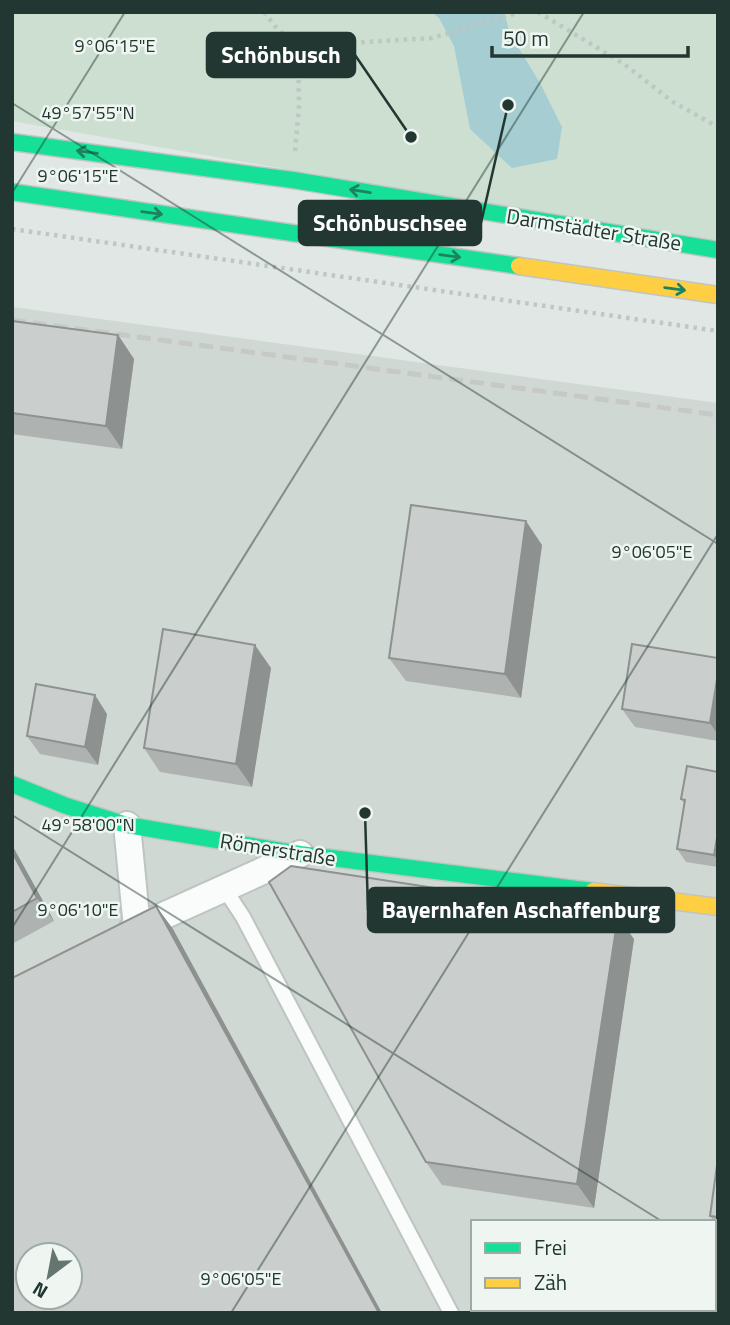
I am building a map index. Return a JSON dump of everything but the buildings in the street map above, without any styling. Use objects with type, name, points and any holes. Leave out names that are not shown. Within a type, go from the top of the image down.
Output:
[{"type":"main road","name":"Darmstädter Straße","points":[[12,142],[293,180],[718,250]]},
{"type":"main road","points":[[12,192],[718,295]]},
{"type":"main road","name":"Römerstraße","points":[[12,784],[64,806],[127,825],[300,854],[718,907]]},
{"type":"street","points":[[127,825],[137,928]]},
{"type":"street","points":[[112,940],[300,854]]},
{"type":"lane","points":[[224,888],[243,917],[452,1313]]},
{"type":"path","points":[[264,12],[278,30],[298,44],[432,38],[520,12]]},
{"type":"path","points":[[538,12],[624,64],[673,102],[718,127]]},
{"type":"path","points":[[293,180],[299,107],[298,44]]},
{"type":"path","points":[[12,229],[718,331]]},
{"type":"shaded area","points":[[12,307],[718,403],[718,1313],[12,1313]]},
{"type":"green space","points":[[12,12],[718,12],[718,243],[12,121]]},
{"type":"water","points":[[432,12],[504,12],[510,34],[540,83],[562,127],[557,159],[512,168],[470,129],[454,46],[439,18]]},
{"type":"railway","points":[[12,320],[718,415]]},
{"type":"traffic: fast","points":[[12,142],[293,180],[718,250]]},
{"type":"traffic: fast","points":[[12,192],[519,266]]},
{"type":"traffic: fast","points":[[12,784],[64,805],[127,825],[300,854],[593,891]]},
{"type":"traffic: slow","points":[[519,266],[718,295]]},
{"type":"traffic: slow","points":[[593,891],[718,907]]},
{"type":"place","name":"Schönbuschsee","points":[[508,105]]},
{"type":"place","name":"Schönbusch","points":[[411,137]]},
{"type":"place","name":"Bayernhafen Aschaffenburg","points":[[365,813]]}]
